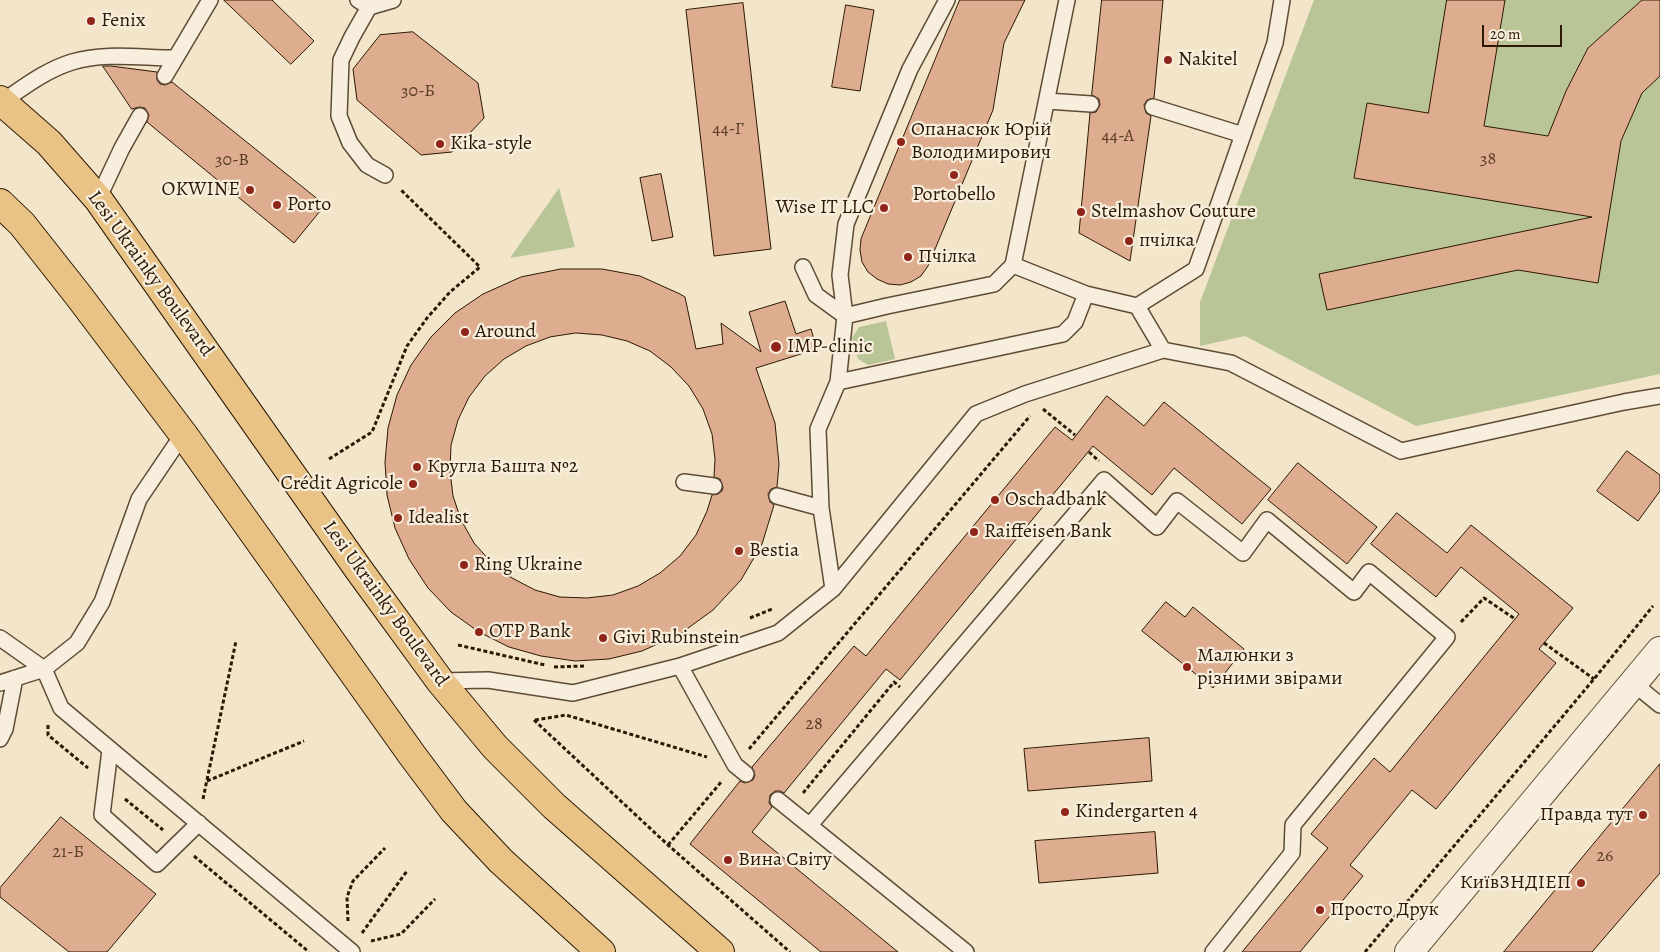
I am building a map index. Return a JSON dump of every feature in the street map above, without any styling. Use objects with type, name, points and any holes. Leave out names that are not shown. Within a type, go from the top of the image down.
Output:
[{"type":"main road","name":"Lesi Ukrainky Boulevard","points":[[1,101],[49,143],[98,199],[359,570],[440,681],[495,748],[554,806],[720,952]]},
{"type":"main road","points":[[0,203],[22,224],[183,434],[454,811],[501,861],[601,952]]},
{"type":"street","points":[[1409,952],[1660,651]]},
{"type":"lane","points":[[165,76],[210,0]]},
{"type":"lane","points":[[385,175],[367,165],[350,143],[339,116],[339,90],[342,60],[363,3],[394,0]]},
{"type":"lane","points":[[833,589],[821,508],[818,429],[838,382],[845,316],[840,275],[846,224],[910,70],[947,0]]},
{"type":"lane","points":[[802,268],[816,295],[845,316],[994,284],[1014,265],[1067,0]]},
{"type":"lane","points":[[1014,265],[1086,294],[1137,306],[1196,269],[1275,43],[1282,0]]},
{"type":"lane","points":[[1,101],[42,76],[72,62],[104,57],[175,58]]},
{"type":"lane","points":[[1047,101],[1091,104]]},
{"type":"lane","points":[[1153,107],[1243,135]]},
{"type":"lane","points":[[98,199],[122,148],[140,116]]},
{"type":"lane","points":[[838,382],[1064,334],[1075,322],[1086,294]]},
{"type":"lane","points":[[1137,306],[1163,350]]},
{"type":"lane","points":[[440,681],[488,680],[573,693],[680,666],[778,633],[833,589],[976,414],[1025,394],[1163,350],[1231,362],[1401,452],[1624,402],[1660,396]]},
{"type":"lane","points":[[0,683],[44,669],[78,643],[102,602],[140,499],[183,434]]},
{"type":"lane","points":[[810,825],[1104,480],[1157,527],[1177,501],[1243,552],[1268,520],[1354,592],[1369,572],[1447,637],[1293,825],[1292,853],[1213,952]]},
{"type":"lane","points":[[684,482],[714,486]]},
{"type":"lane","points":[[776,496],[821,508]]},
{"type":"lane","points":[[0,638],[44,669],[61,708],[198,823],[352,948]]},
{"type":"lane","points":[[680,666],[740,770]]},
{"type":"lane","points":[[0,739],[5,728],[15,678]]},
{"type":"lane","points":[[1633,683],[1660,705]]},
{"type":"lane","points":[[110,750],[102,815],[157,864],[198,823]]},
{"type":"lane","points":[[784,804],[966,952]]},
{"type":"path","points":[[329,460],[372,432],[407,346],[427,318],[450,292],[480,267],[385,175]]},
{"type":"path","points":[[1025,394],[1075,435]]},
{"type":"path","points":[[668,844],[740,770],[1038,406]]},
{"type":"path","points":[[1089,452],[1099,461]]},
{"type":"path","points":[[1458,625],[1484,598],[1515,619]]},
{"type":"path","points":[[1365,952],[1653,606]]},
{"type":"path","points":[[742,621],[777,607]]},
{"type":"path","points":[[198,823],[236,641]]},
{"type":"path","points":[[1544,643],[1594,678]]},
{"type":"path","points":[[458,644],[552,667],[588,666]]},
{"type":"path","points":[[784,804],[894,682]]},
{"type":"path","points":[[740,770],[566,715],[534,720],[668,844],[790,952]]},
{"type":"path","points":[[47,716],[48,735],[309,952]]},
{"type":"path","points":[[207,781],[304,741]]},
{"type":"path","points":[[352,948],[347,897],[353,881],[385,848]]},
{"type":"path","points":[[352,948],[407,871]]},
{"type":"path","points":[[352,948],[367,942],[401,934],[435,900]]},
{"type":"green space","points":[[1314,0],[1660,0],[1660,374],[1416,426],[1245,336],[1200,346],[1200,302]]},
{"type":"green space","points":[[559,188],[575,247],[510,258]]},
{"type":"green space","points":[[886,321],[895,359],[868,365],[858,359],[852,338],[859,327]]},
{"type":"building","points":[[224,0],[272,0],[314,41],[291,64]]},
{"type":"building","points":[[960,0],[1025,0],[1004,43],[993,110],[928,266],[921,276],[911,282],[900,285],[888,284],[868,272],[862,262],[861,239]]},
{"type":"building","points":[[1102,0],[1163,0],[1154,98],[1147,100],[1144,105],[1146,113],[1151,116],[1130,261],[1079,233],[1090,113],[1096,112],[1100,105],[1099,99],[1092,95]]},
{"type":"building","points":[[1447,0],[1505,0],[1484,126],[1548,136],[1566,91],[1588,48],[1642,0],[1660,0],[1660,76],[1642,93],[1621,141],[1598,283],[1518,270],[1327,310],[1319,274],[1592,217],[1354,178],[1367,103],[1428,113]]},
{"type":"building","points":[[743,3],[771,249],[714,256],[686,10]]},
{"type":"building","points":[[846,5],[874,10],[860,91],[832,87]]},
{"type":"building","points":[[413,32],[478,83],[484,118],[452,152],[421,155],[357,100],[353,69],[380,35]]},
{"type":"building","points":[[103,66],[157,72],[157,80],[160,84],[165,85],[172,82],[325,205],[294,243],[147,122],[149,115],[145,108],[132,109]]},
{"type":"building","points":[[661,174],[673,237],[652,241],[640,178]]},
{"type":"building","name":"Кругла Башта №2","points":[[561,269],[602,269],[640,276],[685,297],[696,349],[723,344],[721,323],[761,352],[749,312],[785,301],[796,334],[811,329],[817,349],[756,368],[775,423],[779,464],[777,487],[771,489],[768,494],[770,502],[774,505],[762,544],[741,580],[713,610],[680,634],[642,651],[609,659],[575,661],[541,656],[509,647],[479,632],[451,612],[428,588],[409,559],[395,528],[387,495],[385,462],[388,428],[397,395],[411,365],[431,337],[455,313],[483,294],[521,277]],"holes":[[[576,333],[602,335],[627,341],[650,351],[671,367],[689,386],[703,409],[712,434],[715,459],[714,477],[720,479],[723,487],[722,491],[718,494],[712,495],[696,535],[680,556],[660,573],[638,586],[613,595],[587,598],[560,597],[535,590],[512,578],[491,562],[474,543],[461,520],[453,496],[450,471],[451,445],[458,420],[469,397],[485,376],[504,359],[526,346],[550,337]]]},
{"type":"building","points":[[1107,396],[1144,426],[1164,402],[1271,489],[1242,524],[1174,468],[1152,495],[1093,446],[900,680],[886,669],[784,793],[775,791],[770,795],[769,803],[772,807],[752,832],[898,952],[821,952],[690,844],[740,781],[745,783],[753,780],[755,775],[752,767],[854,646],[866,656],[1055,427],[1072,440]]},
{"type":"building","points":[[1627,451],[1660,475],[1660,491],[1638,521],[1597,491]]},
{"type":"building","points":[[1298,463],[1377,527],[1347,564],[1268,500]]},
{"type":"building","points":[[1397,513],[1447,553],[1471,525],[1573,608],[1539,649],[1556,663],[1436,809],[1412,790],[1350,865],[1363,876],[1300,952],[1242,952],[1328,848],[1311,834],[1374,758],[1390,772],[1519,614],[1461,567],[1436,597],[1371,544]]},
{"type":"building","points":[[1166,602],[1185,617],[1193,607],[1244,649],[1213,688],[1142,631]]},
{"type":"building","points":[[1149,738],[1152,781],[1028,791],[1024,749]]},
{"type":"building","points":[[1660,764],[1660,873],[1592,952],[1504,952]]},
{"type":"building","points":[[61,817],[156,894],[107,952],[69,952],[0,897],[0,888]]},
{"type":"building","points":[[1155,832],[1158,873],[1039,883],[1035,841]]},
{"type":"place","name":"Fenix","points":[[91,21]]},
{"type":"place","name":"Nakitel","points":[[1168,60]]},
{"type":"place","name":"Опанасюк Юрій Володимирович","points":[[901,142]]},
{"type":"place","name":"Kika-style","points":[[440,144]]},
{"type":"place","name":"Portobello","points":[[954,175]]},
{"type":"place","name":"OKWINE","points":[[250,190]]},
{"type":"place","name":"Porto","points":[[277,205]]},
{"type":"place","name":"Wise IT LLC","points":[[884,208]]},
{"type":"place","name":"Stelmashov Couture","points":[[1081,212]]},
{"type":"place","name":"пчілка","points":[[1129,241]]},
{"type":"place","name":"Пчілка","points":[[908,257]]},
{"type":"place","name":"Around","points":[[465,332]]},
{"type":"place","name":"IMP-clinic","points":[[776,347]]},
{"type":"place","name":"Кругла Башта №2","points":[[417,467]]},
{"type":"place","name":"Crédit Agricole","points":[[413,484]]},
{"type":"place","name":"Oschadbank","points":[[995,500]]},
{"type":"place","name":"Idealist","points":[[398,518]]},
{"type":"place","name":"Raiffeisen Bank","points":[[974,532]]},
{"type":"place","name":"Bestia","points":[[739,551]]},
{"type":"place","name":"Ring Ukraine","points":[[464,565]]},
{"type":"place","name":"OTP Bank","points":[[479,632]]},
{"type":"place","name":"Givi Rubinstein","points":[[603,638]]},
{"type":"place","name":"Малюнки з різними звірами","points":[[1187,667]]},
{"type":"place","name":"Kindergarten 4","points":[[1065,812]]},
{"type":"place","name":"Правда тут","points":[[1643,815]]},
{"type":"place","name":"Вина Світу","points":[[728,860]]},
{"type":"place","name":"КиївЗНДІЕП","points":[[1581,883]]},
{"type":"place","name":"Просто Друк","points":[[1320,910]]}]
